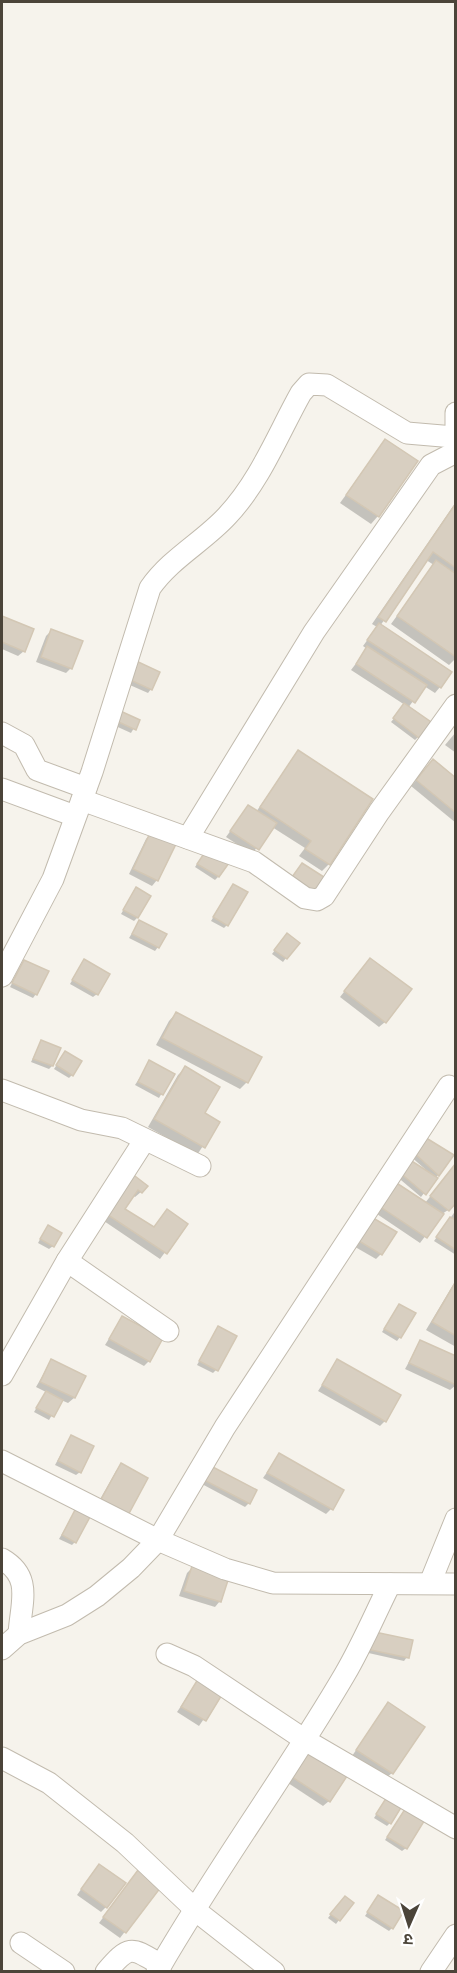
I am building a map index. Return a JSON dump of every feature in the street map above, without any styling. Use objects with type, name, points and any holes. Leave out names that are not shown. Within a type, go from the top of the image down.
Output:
[{"type":"street","points":[[3,967],[53,879],[81,801],[150,588],[162,572],[226,517],[246,495],[301,393],[309,384],[327,386],[407,433],[455,444]]},
{"type":"street","points":[[188,838],[314,632],[431,465],[455,444],[456,413]]},
{"type":"street","points":[[2,789],[81,801],[188,838],[254,862],[305,898],[317,900],[324,896],[379,812],[456,705]]},
{"type":"street","points":[[2,733],[24,746],[37,770],[81,801]]},
{"type":"street","points":[[2,1648],[19,1634],[67,1615],[97,1596],[131,1568],[158,1540],[225,1427],[449,1086]]},
{"type":"street","points":[[2,1090],[81,1120],[122,1128],[144,1141],[200,1166]]},
{"type":"street","points":[[2,1375],[67,1261],[144,1141]]},
{"type":"street","points":[[67,1261],[168,1331]]},
{"type":"street","points":[[2,1461],[158,1540],[225,1569],[273,1583],[456,1584]]},
{"type":"street","points":[[430,1583],[456,1519]]},
{"type":"street","points":[[2,1558],[15,1566],[21,1576],[19,1634]]},
{"type":"street","points":[[106,1971],[122,1953],[128,1950],[136,1950],[159,1968],[194,1907],[305,1740],[347,1672],[390,1584]]},
{"type":"street","points":[[167,1654],[194,1666],[305,1740],[456,1828]]},
{"type":"street","points":[[2,1758],[58,1790],[125,1843],[194,1907],[274,1971]]},
{"type":"street","points":[[431,1971],[456,1935]]},
{"type":"street","points":[[21,1943],[64,1971]]},
{"type":"building","points":[[385,439],[418,461],[379,517],[346,495]]},
{"type":"building","points":[[456,503],[456,568],[433,552],[386,622],[378,617]]},
{"type":"building","points":[[436,560],[456,574],[456,657],[397,616]]},
{"type":"building","points":[[2,616],[34,629],[25,652],[2,642]]},
{"type":"building","points":[[379,623],[452,672],[441,688],[367,640]]},
{"type":"building","points":[[51,629],[83,641],[72,669],[41,657]]},
{"type":"building","points":[[367,646],[427,685],[415,703],[356,664]]},
{"type":"building","points":[[134,660],[160,672],[152,690],[126,678]]},
{"type":"building","points":[[404,703],[431,722],[419,738],[393,718]]},
{"type":"building","points":[[116,709],[140,720],[136,730],[112,719]]},
{"type":"building","points":[[298,750],[373,799],[330,865],[305,849],[311,841],[260,807]]},
{"type":"building","points":[[433,759],[456,778],[456,813],[416,780]]},
{"type":"building","points":[[248,805],[277,823],[259,850],[230,831]]},
{"type":"building","points":[[151,831],[176,844],[158,881],[133,869]]},
{"type":"building","points":[[207,849],[229,863],[219,877],[197,864]]},
{"type":"building","points":[[302,863],[324,877],[314,892],[292,877]]},
{"type":"building","points":[[233,884],[248,892],[228,926],[213,917]]},
{"type":"building","points":[[136,887],[151,896],[138,918],[123,910]]},
{"type":"building","points":[[139,920],[167,934],[159,948],[132,934]]},
{"type":"building","points":[[287,933],[300,943],[287,959],[274,950]]},
{"type":"building","points":[[370,958],[412,989],[386,1023],[344,991]]},
{"type":"building","points":[[84,959],[110,974],[98,995],[72,980]]},
{"type":"building","points":[[24,960],[49,971],[37,995],[12,983]]},
{"type":"building","points":[[176,1012],[262,1057],[248,1083],[162,1038]]},
{"type":"building","points":[[41,1040],[61,1048],[53,1066],[33,1059]]},
{"type":"building","points":[[65,1051],[82,1061],[73,1076],[56,1065]]},
{"type":"building","points":[[149,1060],[175,1074],[163,1095],[138,1082]]},
{"type":"building","points":[[185,1066],[220,1087],[205,1113],[220,1122],[205,1148],[154,1119]]},
{"type":"building","points":[[423,1136],[454,1155],[439,1176],[412,1151]]},
{"type":"building","points":[[407,1158],[438,1178],[426,1195],[398,1171]]},
{"type":"building","points":[[456,1163],[456,1203],[449,1211],[430,1196]]},
{"type":"building","points":[[131,1173],[148,1186],[142,1193],[138,1190],[125,1209],[154,1227],[167,1209],[188,1224],[167,1254],[105,1213]]},
{"type":"building","points":[[395,1182],[444,1214],[427,1238],[379,1206]]},
{"type":"building","points":[[368,1215],[397,1232],[382,1255],[354,1238]]},
{"type":"building","points":[[450,1217],[456,1220],[456,1250],[436,1237]]},
{"type":"building","points":[[48,1225],[62,1233],[54,1247],[40,1239]]},
{"type":"building","points":[[456,1281],[456,1336],[432,1322]]},
{"type":"building","points":[[399,1304],[416,1313],[401,1338],[384,1329]]},
{"type":"building","points":[[122,1316],[163,1338],[150,1362],[109,1339]]},
{"type":"building","points":[[218,1326],[237,1336],[218,1371],[199,1361]]},
{"type":"building","points":[[420,1340],[456,1356],[456,1385],[409,1363]]},
{"type":"building","points":[[51,1359],[86,1376],[75,1398],[40,1382]]},
{"type":"building","points":[[337,1359],[401,1395],[386,1422],[322,1385]]},
{"type":"building","points":[[46,1391],[63,1400],[54,1417],[36,1408]]},
{"type":"building","points":[[71,1435],[94,1446],[81,1473],[58,1461]]},
{"type":"building","points":[[279,1453],[344,1490],[333,1510],[267,1473]]},
{"type":"building","points":[[121,1463],[148,1478],[126,1519],[98,1505]]},
{"type":"building","points":[[209,1465],[257,1490],[250,1504],[202,1479]]},
{"type":"building","points":[[76,1508],[91,1515],[76,1543],[62,1535]]},
{"type":"building","points":[[192,1566],[229,1577],[221,1602],[184,1591]]},
{"type":"building","points":[[370,1631],[413,1640],[409,1658],[366,1649]]},
{"type":"building","points":[[198,1679],[223,1693],[206,1721],[181,1707]]},
{"type":"building","points":[[388,1702],[425,1727],[393,1774],[356,1750]]},
{"type":"building","points":[[310,1743],[351,1770],[330,1802],[289,1775]]},
{"type":"building","points":[[390,1792],[405,1801],[391,1824],[376,1814]]},
{"type":"building","points":[[407,1806],[426,1818],[407,1849],[387,1837]]},
{"type":"building","points":[[99,1864],[126,1883],[107,1908],[81,1889]]},
{"type":"building","points":[[138,1870],[161,1887],[126,1933],[103,1917]]},
{"type":"building","points":[[378,1895],[404,1911],[393,1929],[367,1912]]},
{"type":"building","points":[[345,1896],[354,1903],[340,1921],[330,1914]]}]
